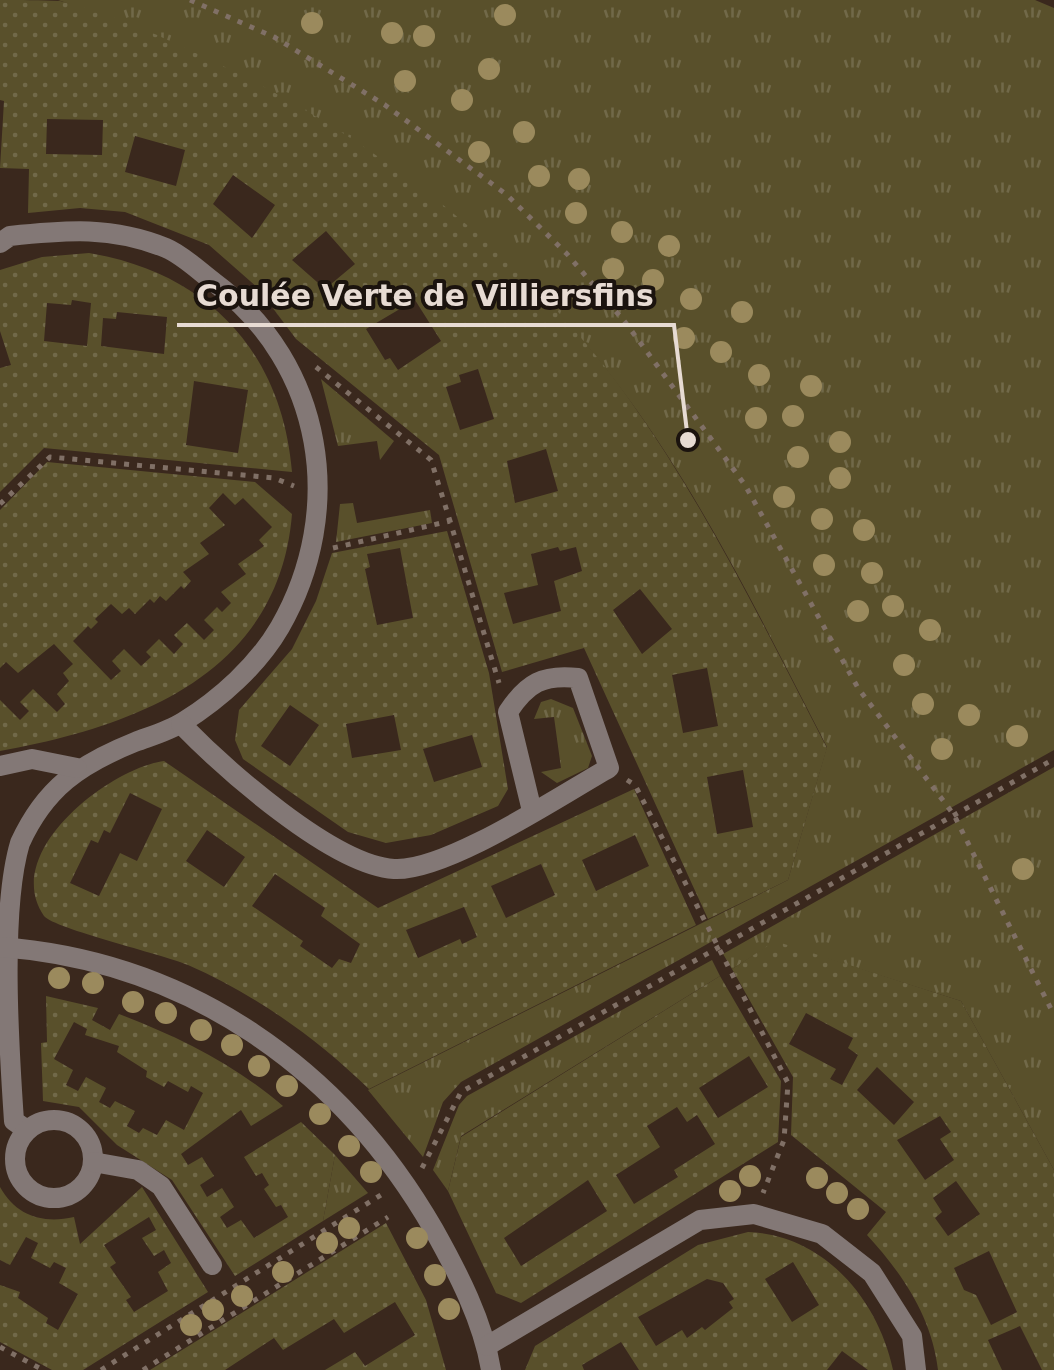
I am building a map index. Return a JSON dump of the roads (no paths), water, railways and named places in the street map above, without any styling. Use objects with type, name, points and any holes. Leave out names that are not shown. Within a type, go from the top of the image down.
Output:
[{"type":"street","points":[[0,243],[10,236],[89,228],[168,248],[243,304],[293,373],[316,435],[320,498],[311,553],[279,628],[228,690],[181,724],[77,768],[42,805],[18,846],[2,947],[14,1121],[27,1130]]},
{"type":"street","points":[[181,724],[231,775],[350,856],[395,868],[438,861],[532,811],[609,768],[578,678],[552,675],[525,686],[508,712],[532,811]]},
{"type":"street","points":[[0,766],[32,760],[77,768]]},
{"type":"street","points":[[2,947],[68,954],[151,980],[223,1012],[306,1069],[405,1180],[454,1266],[487,1346],[491,1370]]},
{"type":"street","points":[[49,1120],[73,1124],[90,1143],[93,1162],[80,1188],[55,1199],[30,1190],[15,1168],[18,1141],[27,1130],[49,1120]]},
{"type":"street","points":[[93,1162],[138,1170],[161,1186],[212,1265]]},
{"type":"street","points":[[487,1346],[700,1220],[754,1214],[822,1234],[872,1273],[912,1336],[916,1370]]},
{"type":"place","name":"Coulée Verte de Villiersfins","points":[[688,440]]}]
